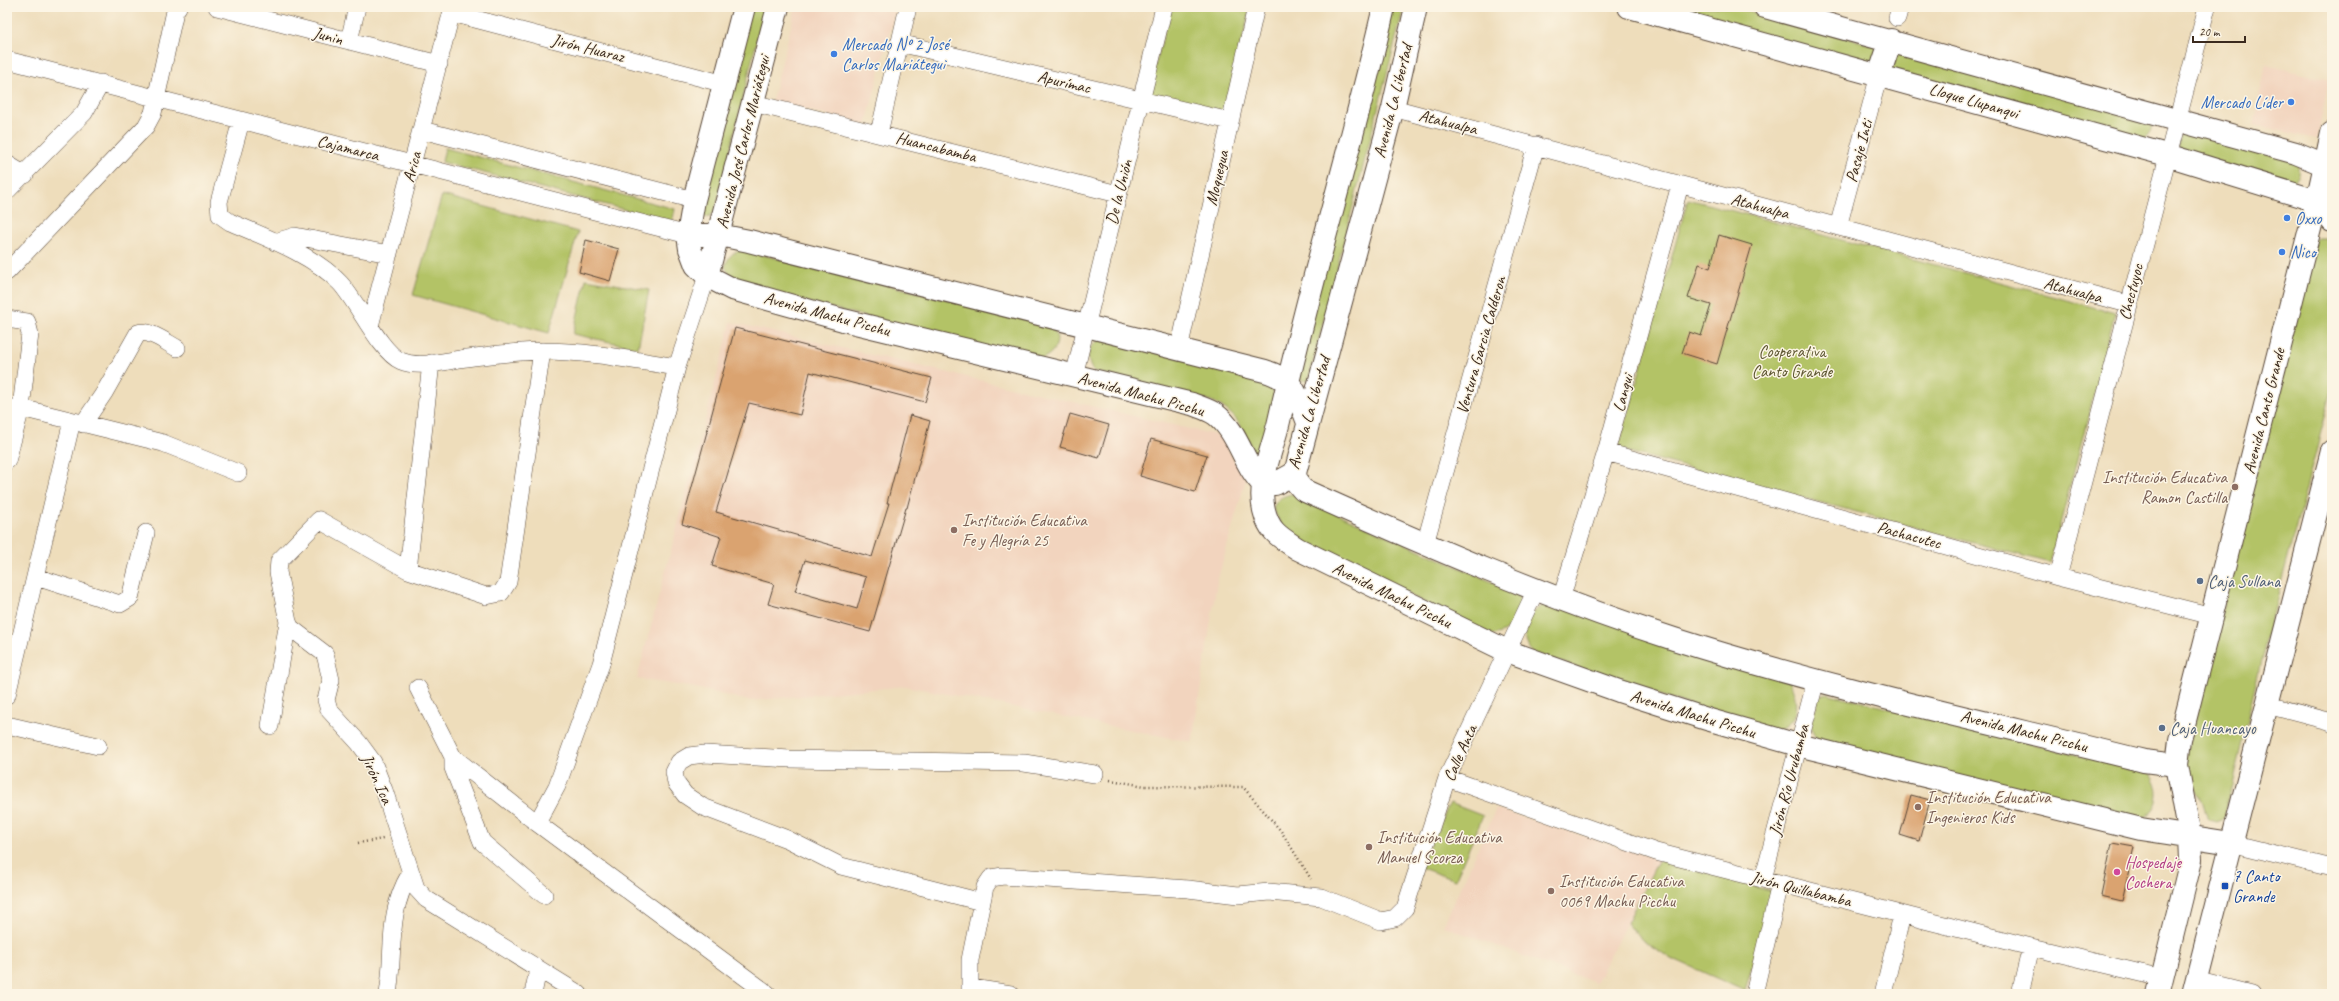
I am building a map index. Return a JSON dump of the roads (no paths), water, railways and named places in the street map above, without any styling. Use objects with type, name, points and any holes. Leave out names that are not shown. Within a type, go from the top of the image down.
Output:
[{"type":"street","points":[[7,272],[146,126],[153,113],[175,10],[178,7]]},
{"type":"street","name":"Junin","points":[[218,7],[243,10],[349,41],[439,64]]},
{"type":"street","points":[[349,41],[357,7]]},
{"type":"street","name":"Avenida José Carlos Mariátegui","points":[[688,235],[694,200],[744,7]]},
{"type":"street","name":"Avenida José Carlos Mariátegui","points":[[707,276],[778,7]]},
{"type":"street","points":[[879,133],[908,7]]},
{"type":"street","name":"Moquegua","points":[[1179,349],[1256,7]]},
{"type":"street","name":"Avenida La Libertad","points":[[1384,7],[1362,102],[1287,381],[1263,484],[1274,484],[1295,473],[1307,420],[1393,108],[1416,7]]},
{"type":"street","name":"Lloque Llupanqui","points":[[1629,7],[2325,197]]},
{"type":"street","points":[[1765,7],[1891,40],[2296,153],[2325,165]]},
{"type":"street","name":"Chectuyoc","points":[[2058,577],[2128,304],[2207,7]]},
{"type":"street","name":"De la Unión","points":[[1074,376],[1118,194],[1143,101],[1159,8]]},
{"type":"street","name":"Arica","points":[[370,326],[452,10]]},
{"type":"street","name":"Jirón Huaraz","points":[[452,10],[725,84]]},
{"type":"street","points":[[739,29],[770,36]]},
{"type":"street","points":[[1879,75],[1891,40]]},
{"type":"street","name":"Apurímac","points":[[899,43],[1230,121]]},
{"type":"street","name":"Cajamarca","points":[[7,60],[688,235]]},
{"type":"street","name":"Pasaje Inti","points":[[1838,227],[1879,75]]},
{"type":"street","points":[[7,192],[84,113],[101,83]]},
{"type":"street","name":"Huancabamba","points":[[753,103],[879,133],[1118,194]]},
{"type":"street","name":"Atahualpa","points":[[1393,108],[2128,304]]},
{"type":"street","points":[[241,121],[219,202],[220,215],[230,222],[318,263],[341,283],[387,349],[401,361],[431,363],[506,353],[542,351],[608,356],[677,367]]},
{"type":"street","points":[[422,130],[694,200]]},
{"type":"street","name":"Avenida Canto Grande","points":[[2160,986],[2191,860],[2190,836],[2177,765],[2180,740],[2325,197],[2325,165],[2332,133]]},
{"type":"street","name":"Ventura Garcia Calderon","points":[[1425,544],[1536,145]]},
{"type":"street","points":[[7,164],[25,175]]},
{"type":"street","name":"Langui","points":[[1561,599],[1606,452],[1680,185]]},
{"type":"street","points":[[2325,197],[2332,221]]},
{"type":"street","points":[[688,235],[719,235],[761,244],[1265,371],[1287,381],[1297,394],[1307,420]]},
{"type":"street","name":"Avenida Machu Picchu","points":[[688,235],[690,249],[696,265],[707,276],[732,289],[843,320],[1192,404],[1215,414],[1228,428],[1255,477],[1263,484],[1263,509],[1273,532],[1298,549],[1507,651],[1627,694],[1798,745],[2141,829],[2231,843]]},
{"type":"street","points":[[275,242],[295,236],[389,254]]},
{"type":"street","points":[[536,823],[557,786],[601,664],[677,367],[707,276]]},
{"type":"street","points":[[7,319],[26,322],[30,334],[14,408],[7,461]]},
{"type":"street","points":[[7,695],[36,577],[78,422],[104,393],[138,332],[142,331],[177,348]]},
{"type":"street","points":[[270,726],[288,622],[278,572],[279,561],[319,520],[408,570],[486,596],[501,593],[508,582],[542,351]]},
{"type":"street","points":[[408,570],[431,363]]},
{"type":"street","points":[[14,408],[163,443],[238,473]]},
{"type":"street","points":[[2252,994],[2194,987],[2332,451]]},
{"type":"street","name":"Pachacutec","points":[[1606,452],[2058,577],[2212,616]]},
{"type":"street","name":"Avenida Machu Picchu","points":[[1295,473],[1297,483],[1303,490],[1425,544],[1536,590],[1675,639],[1816,680],[2136,759],[2177,765]]},
{"type":"street","points":[[36,577],[120,604],[126,602],[130,598],[146,534]]},
{"type":"street","name":"Calle Anta","points":[[982,902],[985,887],[991,878],[1003,876],[1188,889],[1238,895],[1270,892],[1321,897],[1381,921],[1396,918],[1405,908],[1447,778],[1536,590]]},
{"type":"street","name":"Jirón Ica","points":[[288,622],[292,628],[325,654],[331,680],[326,700],[329,710],[359,743],[373,762],[400,836],[410,874],[416,888],[426,899],[538,970],[579,994]]},
{"type":"street","name":"Jirón Río Urubamba","points":[[1763,879],[1816,680]]},
{"type":"street","points":[[418,688],[453,757],[536,823],[768,994]]},
{"type":"street","points":[[2267,705],[2332,722]]},
{"type":"street","points":[[7,725],[98,746]]},
{"type":"street","points":[[1011,994],[971,991],[970,960],[982,902],[841,866],[787,839],[703,806],[685,795],[676,783],[674,772],[679,762],[689,756],[705,754],[790,759],[1024,763],[1095,774]]},
{"type":"street","points":[[453,757],[453,768],[482,842],[544,895]]},
{"type":"street","name":"Jirón Quillabamba","points":[[1447,778],[1656,852],[2032,948],[2160,986]]},
{"type":"street","points":[[2231,843],[2332,868]]},
{"type":"street","points":[[388,994],[390,942],[395,910],[400,890],[410,874]]},
{"type":"street","points":[[1754,994],[1780,884]]},
{"type":"street","points":[[1882,994],[1902,915]]},
{"type":"street","points":[[2176,924],[2209,928]]},
{"type":"street","points":[[2020,994],[2032,948]]},
{"type":"street","points":[[533,994],[538,970]]},
{"type":"place","name":"Mercado Nº 2 José Carlos Mariátegui","points":[[834,54]]},
{"type":"place","name":"Mercado Líder","points":[[2291,102]]},
{"type":"place","name":"Oxxo","points":[[2287,218]]},
{"type":"place","name":"Nico","points":[[2282,252]]},
{"type":"place","name":"Institución Educativa Ramon Castilla","points":[[2235,487]]},
{"type":"place","name":"Institución Educativa Fe y Alegría 25","points":[[954,530]]},
{"type":"place","name":"Caja Sullana","points":[[2200,581]]},
{"type":"place","name":"Caja Huancayo","points":[[2162,728]]},
{"type":"place","name":"Institución Educativa Ingenieros Kids","points":[[1918,807]]},
{"type":"place","name":"Institución Educativa Manuel Scorza","points":[[1369,847]]},
{"type":"place","name":"Hospedaje Cochera","points":[[2117,872]]},
{"type":"place","name":"7 Canto Grande","points":[[2225,886]]},
{"type":"place","name":"Institución Educativa 0069 Machu Picchu","points":[[1551,891]]},
{"type":"park label","name":"Cooperativa Canto Grande","points":[[1792,361]]}]
